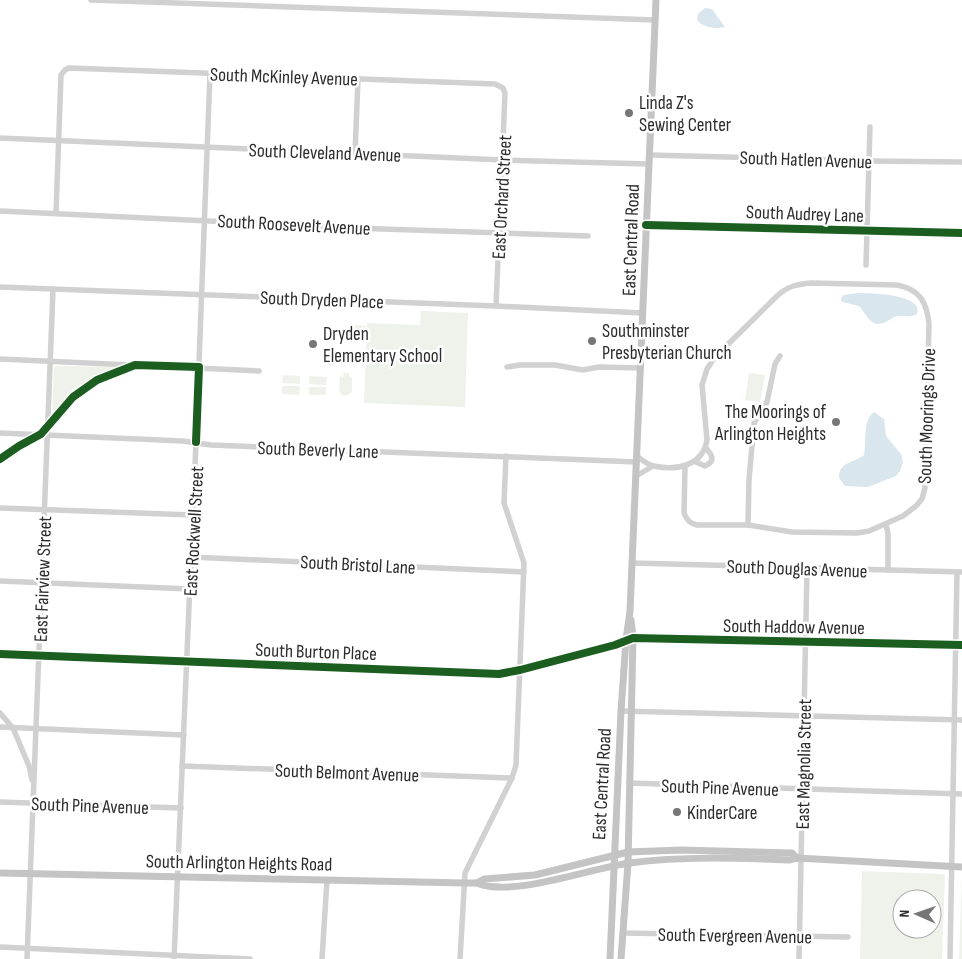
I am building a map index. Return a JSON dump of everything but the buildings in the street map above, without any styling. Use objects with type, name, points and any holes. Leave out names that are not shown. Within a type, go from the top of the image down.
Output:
[{"type":"main road","name":"East Central Road","points":[[622,959],[628,863],[631,711],[630,611],[656,0]]},
{"type":"main road","name":"East Central Road","points":[[610,959],[621,710],[630,639]]},
{"type":"main road","name":"South Arlington Heights Road","points":[[476,883],[484,879],[535,875],[628,852],[681,850],[792,853],[799,858]]},
{"type":"main road","name":"South Arlington Heights Road","points":[[0,873],[476,883],[486,887],[534,884],[628,863],[679,859],[790,860],[799,858],[962,867]]},
{"type":"street","points":[[91,0],[213,2],[655,20]]},
{"type":"street","name":"South McKinley Avenue","points":[[58,140],[61,75],[69,68],[495,84],[503,88]]},
{"type":"street","name":"East Rockwell Street","points":[[174,957],[192,557],[210,73]]},
{"type":"street","points":[[355,154],[358,79]]},
{"type":"street","name":"East Orchard Street","points":[[496,306],[503,160],[505,94],[503,88]]},
{"type":"street","points":[[866,265],[870,127]]},
{"type":"street","name":"South Cleveland Avenue","points":[[0,138],[503,160],[649,164]]},
{"type":"street","points":[[56,213],[58,140]]},
{"type":"street","name":"South Hatlen Avenue","points":[[650,155],[962,162]]},
{"type":"street","name":"South Roosevelt Avenue","points":[[0,211],[499,234],[588,236]]},
{"type":"street","name":"South Audrey Lane","points":[[646,225],[962,233]]},
{"type":"street","name":"South Moorings Drive","points":[[685,467],[684,513],[686,520],[691,524],[748,526],[787,531],[857,533],[869,531],[886,524],[916,506],[922,499],[926,488],[929,324],[926,306],[918,294],[907,287],[897,285],[796,284],[778,295],[715,356],[704,377],[702,393],[707,434],[706,448],[713,459],[710,464],[705,466],[694,461]]},
{"type":"street","name":"South Dryden Place","points":[[0,287],[643,313]]},
{"type":"street","points":[[48,427],[53,289]]},
{"type":"street","points":[[748,526],[749,480],[754,423],[767,402],[775,364],[780,356]]},
{"type":"street","points":[[0,359],[259,370]]},
{"type":"street","points":[[0,459],[44,434],[73,397],[86,387],[97,380],[135,365]]},
{"type":"street","points":[[507,367],[513,365],[555,365],[583,370],[599,367],[641,368]]},
{"type":"street","name":"South Beverly Lane","points":[[0,433],[211,444],[506,456],[637,459]]},
{"type":"street","points":[[18,433],[20,446]]},
{"type":"street","name":"East Fairview Street","points":[[27,959],[42,582],[44,434]]},
{"type":"street","points":[[637,459],[653,466],[685,467],[694,461],[706,448]]},
{"type":"street","points":[[460,959],[465,872],[512,778],[516,765],[524,572],[523,556],[504,503],[506,456]]},
{"type":"street","points":[[636,476],[653,466]]},
{"type":"street","points":[[0,508],[193,516]]},
{"type":"street","points":[[886,524],[888,534],[888,570]]},
{"type":"street","name":"South Bristol Lane","points":[[192,557],[524,572]]},
{"type":"street","name":"South Douglas Avenue","points":[[632,563],[960,572]]},
{"type":"street","name":"East Magnolia Street","points":[[798,959],[807,569]]},
{"type":"street","points":[[950,959],[960,572]]},
{"type":"street","points":[[0,581],[190,589]]},
{"type":"street","name":"South Haddow Avenue","points":[[630,639],[959,645]]},
{"type":"street","name":"South Burton Place","points":[[0,654],[499,674],[615,645],[630,639]]},
{"type":"street","points":[[621,710],[962,720]]},
{"type":"street","points":[[0,712],[13,728],[29,766],[34,786]]},
{"type":"street","points":[[0,727],[184,735]]},
{"type":"street","name":"South Belmont Avenue","points":[[182,766],[512,778]]},
{"type":"street","name":"South Pine Avenue","points":[[629,783],[962,794]]},
{"type":"street","name":"South Pine Avenue","points":[[0,802],[180,808]]},
{"type":"street","points":[[322,959],[327,880]]},
{"type":"street","name":"South Evergreen Avenue","points":[[623,933],[848,937]]},
{"type":"street","points":[[0,947],[174,957],[250,959]]},
{"type":"shaded area","points":[[705,8],[712,9],[725,27],[710,27],[700,23],[697,20],[698,14]]},
{"type":"shaded area","points":[[858,293],[884,294],[905,299],[913,302],[917,307],[917,314],[897,316],[877,324],[870,320],[859,306],[842,302],[841,298],[844,295]]},
{"type":"shaded area","points":[[421,311],[468,313],[465,407],[364,403],[367,323],[420,325]]},
{"type":"shaded area","points":[[353,325],[366,326],[365,340],[352,339]]},
{"type":"shaded area","points":[[56,366],[113,367],[114,369],[74,391],[52,416],[54,368]]},
{"type":"shaded area","points":[[344,373],[349,373],[349,376],[352,377],[352,392],[346,396],[342,395],[339,391],[340,376],[343,377]]},
{"type":"shaded area","points":[[749,373],[765,375],[760,402],[745,400]]},
{"type":"shaded area","points":[[283,375],[300,376],[300,384],[282,383]]},
{"type":"shaded area","points":[[309,376],[327,377],[326,385],[309,384]]},
{"type":"shaded area","points":[[282,386],[300,386],[299,395],[282,394]]},
{"type":"shaded area","points":[[309,387],[326,387],[326,395],[309,395]]},
{"type":"shaded area","points":[[874,412],[884,419],[886,436],[901,454],[903,462],[900,471],[896,476],[868,487],[845,486],[839,478],[839,473],[844,466],[864,455],[866,426]]},
{"type":"shaded area","points":[[862,871],[945,875],[942,959],[860,959]]},
{"type":"shaded area","points":[[962,876],[962,959],[959,959]]},
{"type":"cycle path","points":[[646,225],[962,233]]},
{"type":"cycle path","points":[[0,459],[41,434],[73,397],[97,380],[135,365],[199,367],[196,442]]},
{"type":"cycle path","points":[[0,654],[499,674],[615,645],[633,638],[962,645]]},
{"type":"place","name":"Linda Z's Sewing Center","points":[[629,113]]},
{"type":"place","name":"Southminster Presbyterian Church","points":[[592,341]]},
{"type":"place","name":"Dryden Elementary School","points":[[313,344]]},
{"type":"place","name":"The Moorings of Arlington Heights","points":[[836,422]]},
{"type":"place","name":"KinderCare","points":[[677,812]]}]
